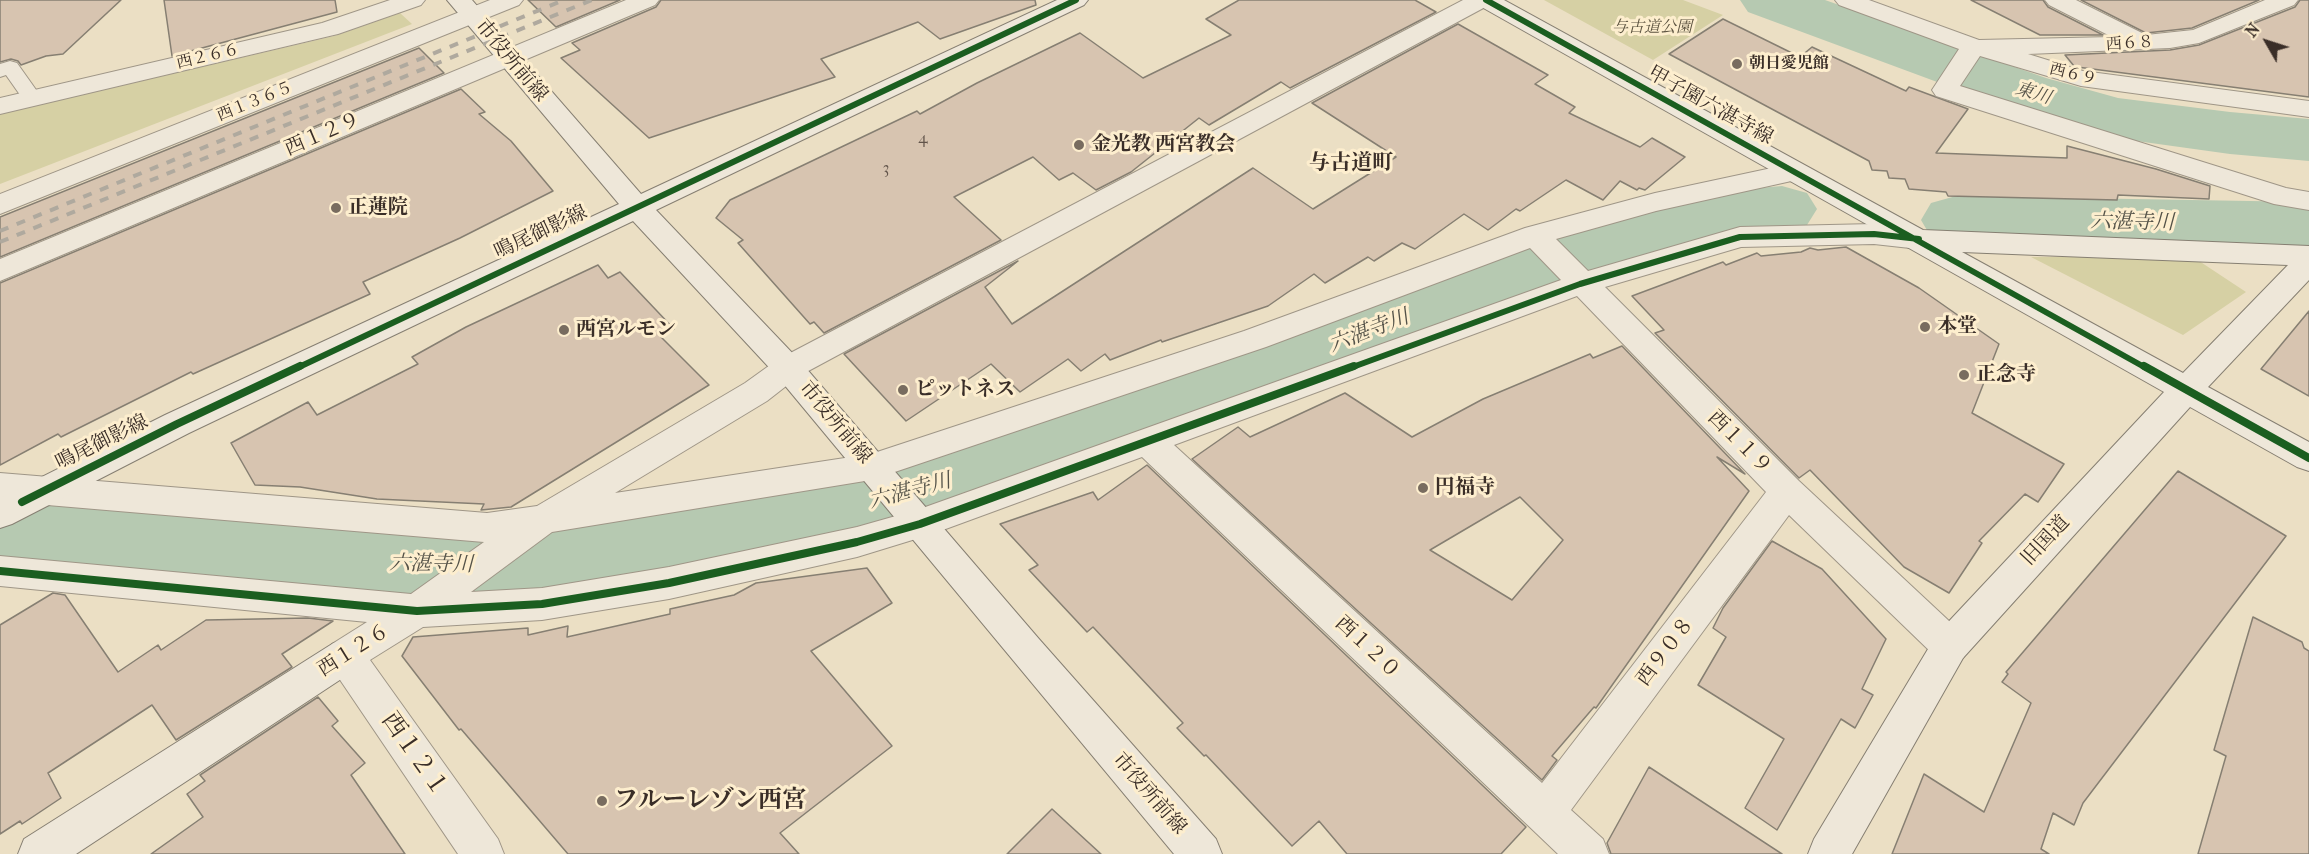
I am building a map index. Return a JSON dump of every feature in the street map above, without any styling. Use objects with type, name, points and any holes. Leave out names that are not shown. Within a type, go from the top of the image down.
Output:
[{"type":"street","name":"西２６６","points":[[0,106],[329,29],[413,0]]},
{"type":"street","name":"西１３６５","points":[[0,206],[465,8],[511,0]]},
{"type":"street","name":"西１２９","points":[[0,271],[506,57],[647,0]]},
{"type":"street","name":"鳴尾御影線","points":[[16,499],[1076,0]]},
{"type":"street","name":"西１２６","points":[[39,854],[429,602],[530,529],[756,392],[788,368],[1481,0]]},
{"type":"street","name":"甲子園六湛寺線","points":[[1486,0],[1919,239],[2309,256]]},
{"type":"street","name":"西６９","points":[[1847,0],[1972,50],[2102,83],[2309,109]]},
{"type":"street","points":[[2056,0],[2141,42]]},
{"type":"street","name":"西６８","points":[[1972,50],[2170,41],[2199,36],[2286,0]]},
{"type":"street","name":"市役所前線","points":[[465,8],[636,206],[788,368],[1201,854]]},
{"type":"street","points":[[1972,50],[1946,87],[2284,197],[2309,201]]},
{"type":"street","points":[[16,499],[530,529],[875,472],[1538,239],[1655,202],[1795,172]]},
{"type":"street","points":[[0,571],[429,602],[542,604],[669,583],[857,542],[1147,441],[1575,279],[1740,237],[1874,234],[1919,239],[2309,458]]},
{"type":"street","name":"西１１９","points":[[1538,239],[1787,491],[1950,646]]},
{"type":"street","name":"旧国道","points":[[1829,854],[1950,646],[2186,390],[2309,262]]},
{"type":"street","name":"西１２０","points":[[1147,441],[1588,854]]},
{"type":"street","name":"西９０８","points":[[1544,813],[1787,491]]},
{"type":"street","name":"西１２１","points":[[345,656],[483,854]]},
{"type":"lane","points":[[0,71],[10,67],[32,98]]},
{"type":"green space","name":"与古道公園","points":[[1544,0],[1683,0],[1723,15],[1653,60]]},
{"type":"green space","points":[[400,13],[412,24],[0,184],[0,114],[334,36]]},
{"type":"green space","points":[[2031,257],[2193,257],[2246,292],[2183,335]]},
{"type":"building","points":[[0,0],[121,0],[63,54],[46,56],[21,65],[18,61],[11,59],[0,62]]},
{"type":"building","points":[[164,0],[335,0],[337,12],[172,56]]},
{"type":"building","points":[[528,0],[620,0],[556,27]]},
{"type":"building","points":[[661,0],[1035,0],[1036,5],[940,39],[918,22],[821,59],[835,77],[649,138],[561,58],[580,50],[572,43],[656,7]]},
{"type":"building","points":[[1239,0],[1415,0],[1436,12],[1290,88],[1281,82],[1209,125],[1199,118],[1131,172],[1096,190],[1073,173],[1059,180],[1033,157],[954,197],[1001,240],[824,333],[814,322],[810,324],[738,243],[743,240],[716,218],[730,200],[917,111],[920,114],[977,83],[1080,33],[1143,78],[1231,35],[1206,19]]},
{"type":"building","points":[[1971,0],[2043,0],[2048,7],[2103,35],[2040,35]]},
{"type":"building","points":[[2081,0],[2259,0],[2192,28],[2146,33]]},
{"type":"building","points":[[2300,0],[2309,0],[2309,97],[2077,67],[2065,55],[2170,50],[2199,45],[2295,7]]},
{"type":"building","points":[[1723,19],[1800,57],[1812,47],[1906,91],[1909,87],[1968,109],[1936,153],[2067,158],[2067,146],[2156,169],[2210,186],[2209,199],[2118,195],[2117,200],[1948,196],[1946,192],[1909,189],[1905,179],[1889,178],[1887,171],[1872,170],[1869,161],[1669,54]]},
{"type":"building","points":[[1458,24],[1548,75],[1535,84],[1575,107],[1569,113],[1640,147],[1652,138],[1685,157],[1645,190],[1639,188],[1637,190],[1620,181],[1603,200],[1566,180],[1520,211],[1516,209],[1488,230],[1464,214],[1415,249],[1402,243],[1374,261],[1368,257],[1325,283],[1314,274],[1268,306],[1162,342],[1161,340],[1110,360],[1105,354],[1081,371],[1068,359],[1020,392],[991,364],[906,421],[844,354],[1018,261],[985,287],[1012,324],[1253,168],[1313,209],[1396,157],[1312,103]]},
{"type":"building","points":[[419,48],[444,73],[0,257],[0,217]]},
{"type":"building","points":[[461,89],[485,112],[479,114],[511,141],[553,191],[460,238],[363,282],[370,294],[193,374],[191,372],[61,437],[58,434],[0,465],[0,283]]},
{"type":"building","points":[[1846,247],[1919,288],[1999,344],[1972,413],[2064,464],[2038,502],[2025,494],[1979,541],[1982,543],[1949,593],[1904,567],[1810,470],[1799,478],[1655,333],[1664,330],[1632,296],[1723,262],[1726,265],[1757,253],[1761,256],[1801,252],[1810,248],[1818,250]]},
{"type":"building","points":[[598,265],[608,278],[620,272],[674,329],[660,336],[709,385],[511,507],[481,510],[484,504],[377,499],[300,487],[255,485],[231,443],[308,402],[317,415],[418,364],[412,357],[466,327]]},
{"type":"building","points":[[2309,311],[2309,396],[2261,369]]},
{"type":"building","points":[[1622,346],[1745,474],[1717,457],[1749,491],[1596,708],[1594,707],[1552,756],[1557,760],[1542,780],[1192,459],[1238,427],[1250,437],[1345,393],[1412,437],[1483,399],[1590,354],[1593,358]],"holes":[[[1520,497],[1563,540],[1512,600],[1430,550]]]},
{"type":"building","points":[[1147,465],[1526,827],[1501,854],[1347,854],[1319,821],[1292,846],[1206,755],[1204,756],[1177,728],[1183,723],[1093,627],[1087,632],[1029,570],[1038,565],[1000,524],[1093,492],[1098,500]]},
{"type":"building","points":[[2178,471],[2286,536],[2083,803],[2074,825],[2053,813],[2041,849],[2049,854],[1892,854],[1924,774],[1984,812],[2031,703],[2002,682],[2008,674],[2006,672]]},
{"type":"building","points":[[1772,541],[1822,569],[1886,639],[1862,689],[1873,695],[1855,728],[1841,719],[1777,830],[1745,808],[1784,739],[1698,685],[1726,637],[1713,628],[1723,608]]},
{"type":"building","points":[[867,568],[892,603],[811,651],[892,746],[780,833],[799,854],[568,854],[461,729],[459,730],[402,656],[413,637],[528,628],[528,635],[568,626],[567,637],[670,614],[670,609],[734,595],[756,583]]},
{"type":"building","points":[[53,593],[65,595],[118,672],[158,645],[161,650],[206,620],[308,618],[333,621],[282,654],[292,667],[176,740],[152,705],[48,773],[61,798],[22,824],[20,821],[0,834],[0,625]]},
{"type":"building","points":[[2253,617],[2302,642],[2304,648],[2309,651],[2309,854],[2198,854],[2226,756],[2214,750]]},
{"type":"building","points":[[318,697],[338,721],[332,726],[365,763],[351,775],[405,854],[151,854],[203,817],[187,794],[205,781],[200,775]]},
{"type":"building","points":[[1649,767],[1782,854],[1611,854],[1607,843]]},
{"type":"building","points":[[1052,809],[1101,854],[1007,854]]},
{"type":"waterway","name":"東川","points":[[1769,0],[2024,92],[2115,118],[2230,133],[2309,140]]},
{"type":"waterway","name":"六湛寺川","points":[[0,526],[420,569],[548,564],[830,514],[957,479],[1296,360],[1541,267],[1711,215],[1782,209]]},
{"type":"waterway","name":"六湛寺川","points":[[1956,220],[2309,226]]},
{"type":"railway","points":[[0,231],[564,0]]},
{"type":"railway","points":[[0,242],[592,0]]},
{"type":"cycle path","points":[[22,502],[177,424],[1076,0]]},
{"type":"cycle path","points":[[1486,0],[2309,458]]},
{"type":"cycle path","points":[[0,571],[417,611],[542,604],[669,583],[857,542],[920,524],[1580,284],[1740,237],[1874,234],[1919,239]]},
{"type":"place","name":"朝日愛児館","points":[[1737,64]]},
{"type":"place","name":"金光教 西宮教会","points":[[1079,145]]},
{"type":"place","name":"正蓮院","points":[[336,208]]},
{"type":"place","name":"本堂","points":[[1925,327]]},
{"type":"place","name":"西宮ルモン","points":[[564,330]]},
{"type":"place","name":"正念寺","points":[[1964,375]]},
{"type":"place","name":"ピットネス","points":[[903,390]]},
{"type":"place","name":"円福寺","points":[[1423,488]]},
{"type":"place","name":"フルーレゾン西宮","points":[[602,801]]},
{"type":"district","name":"与古道町","points":[[1351,164]]}]
